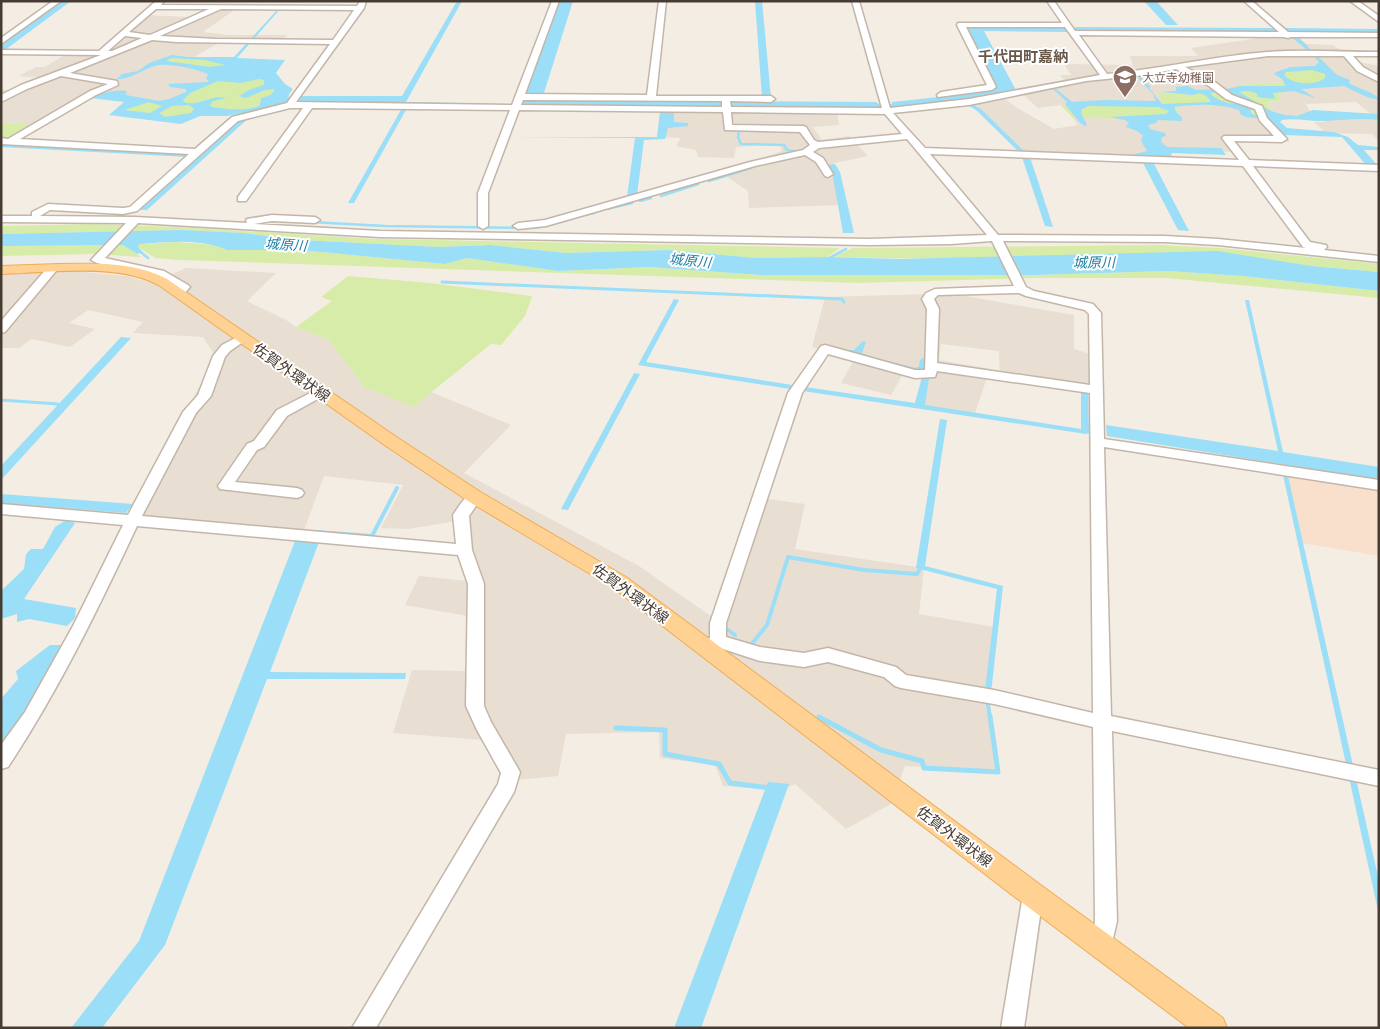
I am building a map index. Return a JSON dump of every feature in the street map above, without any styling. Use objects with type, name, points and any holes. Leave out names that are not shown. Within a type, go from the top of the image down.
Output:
[{"type":"main road","name":"佐賀外環状線","points":[[1,270],[91,268],[131,272],[155,278],[179,292],[320,392],[475,497],[593,565],[712,644],[1033,895],[1102,944],[1213,1028]]},
{"type":"street","points":[[1,42],[58,1]]},
{"type":"street","points":[[102,52],[161,1]]},
{"type":"street","points":[[483,226],[484,193],[556,1]]},
{"type":"street","points":[[651,98],[663,1]]},
{"type":"street","points":[[855,1],[883,105],[997,241],[1021,287],[1030,294],[1090,307],[1095,313],[1106,921],[1102,944]]},
{"type":"street","points":[[1050,1],[1105,77]]},
{"type":"street","points":[[1248,1],[1312,55]]},
{"type":"street","points":[[1353,1],[1379,20]]},
{"type":"street","points":[[154,7],[362,4]]},
{"type":"street","points":[[290,105],[362,4]]},
{"type":"street","points":[[1,99],[24,87],[112,54],[221,7]]},
{"type":"street","points":[[930,96],[992,87],[961,25],[1379,36]]},
{"type":"street","points":[[124,34],[176,40],[335,42]]},
{"type":"street","points":[[1,52],[102,52],[112,54]]},
{"type":"street","points":[[36,214],[48,207],[133,210],[239,117],[290,105],[518,103],[883,105],[1007,96],[1105,77],[1178,67],[1186,64],[1268,54],[1379,54]]},
{"type":"street","points":[[1347,55],[1360,69],[1379,80]]},
{"type":"street","points":[[1178,67],[1212,84],[1229,97],[1259,108],[1263,118],[1282,139],[1228,138],[1307,245],[1379,259]]},
{"type":"street","points":[[6,141],[93,94],[114,85],[114,83],[96,79],[62,74]]},
{"type":"street","points":[[518,103],[651,98],[726,104],[783,100]]},
{"type":"street","points":[[883,105],[896,99]]},
{"type":"street","points":[[726,104],[728,128],[803,129],[811,142],[817,146]]},
{"type":"street","points":[[242,199],[309,106]]},
{"type":"street","points":[[185,222],[255,221],[272,218],[383,224],[531,226],[753,164],[806,152],[817,146],[909,136]]},
{"type":"street","points":[[6,141],[198,152]]},
{"type":"street","points":[[922,151],[1379,168]]},
{"type":"street","points":[[806,152],[820,160],[828,174]]},
{"type":"street","points":[[1,219],[135,220],[380,234],[870,242],[1209,241],[1379,259]]},
{"type":"street","points":[[135,220],[97,260],[160,274],[184,287],[179,292]]},
{"type":"street","points":[[1,329],[52,269]]},
{"type":"street","points":[[927,372],[930,359],[933,308],[928,299],[930,295],[935,292],[1021,287]]},
{"type":"street","points":[[1,761],[31,717],[81,627],[132,521],[190,412],[204,396],[219,356],[226,348],[243,338]]},
{"type":"street","points":[[1097,390],[927,372],[825,349],[795,393],[712,644],[760,654],[804,660],[828,655],[890,672],[901,681],[994,697],[1102,722],[1379,778]]},
{"type":"street","points":[[297,493],[225,486],[252,446],[259,444],[282,413],[320,392]]},
{"type":"street","points":[[1098,442],[1379,485]]},
{"type":"street","points":[[363,1028],[507,786],[510,772],[483,725],[475,706],[476,584],[464,550],[461,515],[475,497]]},
{"type":"street","points":[[1,509],[464,550]]},
{"type":"street","points":[[1012,1028],[1033,895]]},
{"type":"shaded area","points":[[240,6],[203,32],[227,35],[287,35],[278,45],[219,43],[192,58],[219,71],[217,79],[167,103],[94,94],[37,125],[1,123],[1,90],[14,90],[43,78],[19,76],[36,67],[45,67],[68,53],[98,53],[144,15],[191,17],[219,7]]},
{"type":"shaded area","points":[[1259,38],[1299,38],[1307,44],[1333,45],[1359,62],[1379,66],[1379,141],[1372,134],[1326,133],[1314,122],[1324,122],[1323,119],[1376,118],[1356,102],[1306,104],[1312,114],[1299,117],[1276,116],[1289,142],[1234,139],[1241,152],[1168,150],[1148,156],[1028,155],[968,97],[999,94],[1014,106],[1054,129],[1078,125],[1072,117],[1182,121],[1175,104],[1238,105],[1275,115],[1266,103],[1282,100],[1276,93],[1286,82],[1237,85],[1235,91],[1192,95],[1158,92],[1164,104],[1061,105],[1038,108],[1020,92],[1066,82],[1060,75],[1071,75],[1064,64],[1133,65],[1130,56],[1198,56],[1191,48]]},
{"type":"shaded area","points":[[665,107],[836,107],[839,125],[813,127],[822,140],[849,136],[868,156],[834,163],[843,205],[749,208],[748,191],[720,172],[782,151],[780,144],[736,147],[734,158],[698,157],[696,150],[676,146],[681,138],[659,137]]},
{"type":"shaded area","points":[[186,268],[276,273],[247,301],[296,327],[329,340],[364,387],[413,407],[431,392],[511,425],[464,473],[639,566],[712,617],[753,497],[805,504],[795,549],[924,568],[919,614],[994,627],[989,698],[999,771],[905,766],[891,804],[846,829],[795,784],[781,790],[723,786],[715,765],[660,758],[659,732],[566,734],[558,776],[506,781],[484,740],[393,733],[412,670],[465,671],[468,616],[405,605],[419,576],[468,581],[457,521],[408,529],[381,528],[403,485],[324,476],[303,533],[127,517],[216,357],[203,337],[133,333],[143,322],[88,310],[69,323],[95,329],[70,347],[32,339],[19,348],[1,348],[1,273],[83,272],[127,276],[152,283]]},
{"type":"shaded area","points":[[928,294],[965,296],[1074,315],[1074,349],[1090,354],[1093,391],[1000,377],[999,351],[941,344],[939,360],[990,369],[974,416],[918,407],[921,378],[903,374],[891,395],[841,383],[855,358],[812,347],[825,297]]},
{"type":"shaded area","points":[[1284,461],[1379,476],[1379,556],[1302,543]]},
{"type":"green space","points":[[172,57],[275,62],[264,73],[284,90],[276,103],[248,111],[200,112],[180,122],[118,113],[132,99],[167,103],[217,79],[219,71],[156,63]]},
{"type":"green space","points":[[1326,67],[1347,84],[1297,87],[1300,91],[1277,93],[1282,100],[1266,103],[1276,116],[1243,115],[1238,105],[1175,104],[1182,121],[1072,117],[1061,105],[1163,104],[1158,92],[1192,95],[1195,91],[1235,91],[1236,85],[1286,82],[1281,72]]},
{"type":"green space","points":[[1,123],[37,125],[10,139],[1,139]]},
{"type":"green space","points":[[92,224],[179,227],[376,239],[840,248],[827,257],[756,258],[669,250],[566,253],[490,245],[438,247],[301,240],[243,233],[182,230],[1,234],[1,226]]},
{"type":"green space","points":[[176,242],[216,245],[227,250],[301,250],[445,264],[467,258],[558,271],[649,267],[761,275],[1034,275],[1169,271],[1243,276],[1379,291],[1379,298],[1166,278],[1034,278],[858,283],[179,260],[155,258],[138,247],[139,244]]},
{"type":"green space","points":[[123,245],[141,257],[94,254],[1,256],[1,246]]},
{"type":"green space","points":[[1161,245],[1220,248],[1379,264],[1379,272],[1311,266],[833,257],[853,248]]},
{"type":"green space","points":[[348,276],[430,283],[532,296],[525,316],[501,345],[491,344],[413,407],[364,387],[329,340],[296,327],[332,301],[321,297]]},
{"type":"water","points":[[62,1],[71,1],[5,50],[1,50],[1,45]]},
{"type":"water","points":[[457,1],[462,1],[406,102],[513,104],[523,100],[719,101],[723,103],[734,101],[876,102],[886,105],[892,104],[892,102],[948,96],[996,87],[965,26],[1062,27],[1075,29],[1075,27],[1273,28],[1285,30],[1285,28],[1379,29],[1379,34],[1288,33],[1279,31],[1279,33],[1079,32],[1067,30],[1066,32],[984,31],[1017,92],[894,109],[886,106],[878,108],[878,110],[733,108],[730,105],[723,105],[719,108],[294,104],[300,96],[402,96]]},
{"type":"water","points":[[558,1],[573,1],[543,96],[524,96]]},
{"type":"water","points":[[755,1],[762,1],[771,98],[762,98]]},
{"type":"water","points":[[1144,1],[1156,1],[1178,25],[1166,25]]},
{"type":"water","points":[[280,9],[237,58],[285,60],[276,73],[285,84],[293,89],[289,94],[288,103],[227,116],[200,116],[181,124],[109,115],[124,102],[90,98],[108,92],[127,91],[126,95],[159,101],[169,99],[186,92],[186,89],[170,87],[168,84],[207,82],[209,80],[206,79],[208,74],[181,67],[160,65],[126,78],[117,79],[122,74],[138,71],[149,63],[172,55],[187,57],[234,57]],"holes":[[[171,58],[205,60],[225,65],[210,67],[166,61]],[[259,79],[264,80],[264,85],[239,96],[246,98],[265,90],[275,89],[271,95],[261,98],[260,105],[249,109],[223,109],[210,105],[213,101],[226,98],[221,97],[195,103],[184,102],[183,100],[190,93],[218,81],[240,83]],[[149,102],[162,106],[150,113],[124,110]],[[189,105],[194,109],[191,113],[165,117],[159,113],[172,106]]]},
{"type":"water","points":[[1297,36],[1337,75],[1350,80],[1349,83],[1375,95],[1379,100],[1367,97],[1344,86],[1301,89],[1315,98],[1294,91],[1273,93],[1275,99],[1257,97],[1258,95],[1249,91],[1239,92],[1271,111],[1285,115],[1297,116],[1313,110],[1379,114],[1379,120],[1317,121],[1290,119],[1280,122],[1287,128],[1334,132],[1348,137],[1358,145],[1379,147],[1379,150],[1364,150],[1378,166],[1367,166],[1342,137],[1283,135],[1265,119],[1246,117],[1241,115],[1239,110],[1223,106],[1206,105],[1174,107],[1176,112],[1182,117],[1182,121],[1158,120],[1156,123],[1148,125],[1150,129],[1165,133],[1166,136],[1162,137],[1161,142],[1167,147],[1221,148],[1226,155],[1171,153],[1173,159],[1135,156],[1135,154],[1147,151],[1141,141],[1143,135],[1126,127],[1129,123],[1125,120],[1109,117],[1166,114],[1169,111],[1158,107],[1089,106],[1082,109],[1081,113],[1087,125],[1085,126],[1080,123],[1065,104],[1067,102],[1053,89],[1055,88],[1072,102],[1105,100],[1156,101],[1153,94],[1138,78],[1140,75],[1153,73],[1143,76],[1142,79],[1150,86],[1149,88],[1162,104],[1211,102],[1202,94],[1161,92],[1176,91],[1176,87],[1188,86],[1196,90],[1215,89],[1218,92],[1210,93],[1214,97],[1228,103],[1250,105],[1254,108],[1250,111],[1252,114],[1265,117],[1263,110],[1222,90],[1240,86],[1286,86],[1282,79],[1274,74],[1276,72],[1291,67],[1315,66],[1319,62],[1291,37]],"holes":[[[1312,70],[1325,74],[1325,78],[1321,81],[1310,83],[1293,81],[1284,75],[1286,72]]]},
{"type":"water","points":[[971,103],[981,109],[1025,152],[1072,155],[1020,153],[976,110],[966,104]]},
{"type":"water","points":[[402,108],[407,108],[354,203],[348,203]]},
{"type":"water","points":[[660,111],[674,111],[674,122],[688,123],[688,126],[668,128],[665,139],[644,140],[637,195],[627,197],[635,138],[512,137],[657,137]]},
{"type":"water","points":[[251,116],[147,210],[140,210],[244,117]]},
{"type":"water","points":[[1,143],[192,154],[188,157],[1,147]]},
{"type":"water","points":[[1022,157],[1030,157],[1053,227],[1045,226]]},
{"type":"water","points":[[1142,161],[1153,162],[1189,231],[1178,230]]},
{"type":"water","points":[[835,164],[840,172],[854,233],[843,233],[832,172],[828,165]]},
{"type":"water","name":"城原川","points":[[182,230],[243,233],[301,240],[438,247],[490,245],[566,253],[669,250],[756,258],[900,259],[1217,251],[1311,266],[1379,272],[1379,291],[1243,276],[1169,271],[1034,275],[761,275],[649,267],[558,271],[467,258],[445,264],[301,250],[227,250],[195,242],[139,244],[138,247],[143,252],[137,254],[123,245],[1,246],[1,234]]},
{"type":"water","points":[[674,299],[679,300],[646,362],[792,385],[790,389],[638,365]]},
{"type":"water","points":[[1245,300],[1249,300],[1283,452],[1379,467],[1379,480],[1107,436],[1106,425],[1278,451]]},
{"type":"water","points":[[121,337],[131,338],[1,480],[1,466]]},
{"type":"water","points":[[863,341],[866,342],[862,353],[872,357],[916,368],[919,366],[920,360],[923,358],[927,360],[927,377],[929,379],[925,405],[1081,429],[1081,391],[1088,392],[1089,433],[803,391],[805,387],[915,403],[922,377],[847,353],[849,350],[854,350]]},
{"type":"water","points":[[634,373],[640,374],[568,510],[561,509]]},
{"type":"water","points":[[940,419],[947,420],[925,566],[1003,586],[991,693],[985,691],[997,589],[916,568]]},
{"type":"water","points":[[1283,475],[1288,476],[1379,881],[1379,915]]},
{"type":"water","points":[[1,494],[133,504],[126,513],[1,503]]},
{"type":"water","points":[[66,520],[75,523],[24,599],[76,608],[75,618],[67,626],[29,619],[17,622],[17,614],[1,619],[1,591],[24,569],[26,554],[31,549],[43,549],[55,527]]},
{"type":"water","points":[[295,541],[319,542],[270,672],[406,673],[405,679],[267,679],[165,945],[102,1028],[71,1028],[139,941]]},
{"type":"water","points":[[50,645],[63,645],[32,706],[1,750],[1,699],[18,679],[16,671]]},
{"type":"water","points":[[768,782],[789,784],[701,1028],[674,1028]]},
{"type":"waterway","points":[[739,131],[738,137],[741,144],[784,145],[787,150],[799,152]]},
{"type":"waterway","points":[[709,181],[751,168]]},
{"type":"waterway","points":[[661,196],[698,184]]},
{"type":"waterway","points":[[640,201],[651,198]]},
{"type":"waterway","points":[[607,209],[632,203]]},
{"type":"waterway","points":[[585,215],[594,213]]},
{"type":"waterway","points":[[560,222],[571,219]]},
{"type":"waterway","points":[[311,222],[385,226],[533,228],[546,226]]},
{"type":"waterway","points":[[137,249],[148,258]]},
{"type":"waterway","points":[[830,260],[829,258],[846,249]]},
{"type":"waterway","points":[[442,282],[842,299],[844,302]]},
{"type":"waterway","points":[[1,400],[58,404]]},
{"type":"waterway","points":[[316,532],[372,536],[397,488]]},
{"type":"waterway","points":[[746,643],[750,646],[767,625],[788,557],[864,570],[917,574],[920,569]]},
{"type":"waterway","points":[[724,627],[735,635]]},
{"type":"waterway","points":[[987,699],[990,717]]},
{"type":"waterway","points":[[819,717],[881,750],[922,761],[924,768],[998,772],[990,716]]},
{"type":"waterway","points":[[616,728],[665,730],[665,754],[719,764],[730,783],[770,788]]},
{"type":"place","name":"大立寺幼稚園","points":[[1125,98]]},
{"type":"district","name":"千代田町嘉納","points":[[1023,56]]}]
